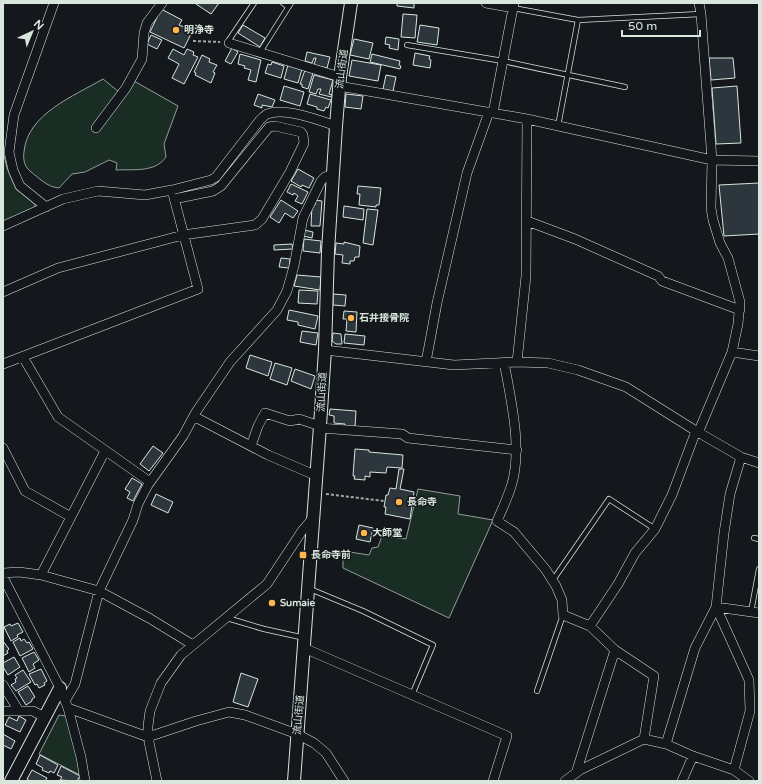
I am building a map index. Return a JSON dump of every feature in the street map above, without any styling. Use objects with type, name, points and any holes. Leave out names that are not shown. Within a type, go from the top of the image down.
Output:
[{"type":"street","points":[[46,207],[20,186],[13,170],[6,144],[14,114],[54,3]]},
{"type":"street","points":[[96,128],[126,88],[142,59],[144,33],[147,23],[162,3]]},
{"type":"street","name":"流山街道","points":[[294,781],[325,350],[328,251],[336,126],[350,3]]},
{"type":"street","points":[[426,362],[437,303],[467,173],[491,112],[514,6],[486,3]]},
{"type":"street","points":[[590,626],[618,584],[635,553],[655,529],[672,495],[697,432],[732,352],[738,324],[740,302],[728,258],[720,243],[711,208],[712,160],[701,14],[698,3]]},
{"type":"street","points":[[229,43],[340,82],[527,119],[712,160],[759,161]]},
{"type":"street","points":[[173,194],[216,177],[260,120],[267,114],[278,112],[295,114],[336,126]]},
{"type":"street","points":[[517,362],[526,276],[527,119]]},
{"type":"street","points":[[3,226],[63,199],[98,191],[145,195],[212,192],[221,186],[269,127],[274,126],[301,132],[303,135],[304,143],[290,172],[262,219],[254,225],[183,235],[58,268],[3,292]]},
{"type":"street","points":[[66,705],[74,684],[99,591],[133,520],[138,504],[150,482],[195,417],[200,406],[230,362],[277,310],[287,291],[294,266],[303,218],[321,181],[333,174]]},
{"type":"street","points":[[3,364],[198,289],[173,194]]},
{"type":"street","points":[[527,220],[575,239],[658,276],[662,281],[740,310]]},
{"type":"street","points":[[325,350],[454,365],[504,362],[548,363],[578,370],[626,387],[697,432],[741,457],[759,462]]},
{"type":"street","points":[[732,352],[759,356]]},
{"type":"street","points":[[23,357],[58,417],[150,482]]},
{"type":"street","points":[[504,362],[512,405],[517,450],[511,486],[497,521],[514,532],[546,570],[553,580],[562,600],[563,615],[590,626],[615,650],[654,676],[644,739]]},
{"type":"street","points":[[251,446],[258,426],[265,413],[290,421],[299,419],[320,427],[402,434],[408,438],[517,450]]},
{"type":"street","points":[[195,417],[268,455],[316,476]]},
{"type":"street","points":[[3,448],[25,491],[71,517]]},
{"type":"street","points":[[41,575],[105,451]]},
{"type":"street","points":[[666,744],[695,648],[716,607],[730,494],[741,457]]},
{"type":"street","points":[[157,781],[148,737],[148,726],[150,711],[161,683],[181,655],[268,584],[302,531],[314,517]]},
{"type":"street","points":[[3,572],[19,572],[41,575],[99,591],[149,618],[193,645]]},
{"type":"street","points":[[3,577],[60,688],[81,757],[85,781]]},
{"type":"street","points":[[716,607],[755,613]]},
{"type":"street","points":[[716,607],[749,680],[750,711],[734,770]]},
{"type":"street","points":[[304,643],[412,695],[507,736],[493,781]]},
{"type":"street","points":[[576,773],[615,650]]},
{"type":"street","points":[[3,685],[19,711]]},
{"type":"street","points":[[11,781],[60,688]]},
{"type":"street","points":[[66,705],[148,737],[196,721],[230,712],[244,715],[297,734],[314,742],[326,753],[344,781]]},
{"type":"street","points":[[3,711],[33,711],[44,717]]},
{"type":"street","points":[[565,781],[576,773],[605,757],[644,739],[666,744],[693,756],[734,770],[749,781]]},
{"type":"street","points":[[682,781],[693,756]]},
{"type":"lane","points":[[229,43],[229,40],[254,3]]},
{"type":"lane","points":[[260,53],[289,5],[283,3]]},
{"type":"lane","points":[[514,6],[578,20],[701,14]]},
{"type":"lane","points":[[558,126],[578,20]]},
{"type":"lane","points":[[407,45],[503,61],[625,87]]},
{"type":"lane","points":[[553,580],[609,499],[655,529]]},
{"type":"lane","points":[[755,613],[759,569]]},
{"type":"lane","points":[[308,589],[351,605],[434,645],[412,695]]},
{"type":"lane","points":[[537,691],[563,615]]},
{"type":"lane","points":[[227,618],[304,643]]},
{"type":"path","points":[[193,41],[229,43]]},
{"type":"path","points":[[315,493],[384,501]]},
{"type":"green space","points":[[103,79],[124,96],[134,81],[178,106],[164,144],[166,157],[156,166],[136,170],[116,170],[117,163],[109,160],[85,172],[72,174],[59,188],[47,184],[30,171],[25,165],[24,155],[27,139],[34,127],[54,108]]},
{"type":"green space","points":[[3,151],[7,168],[16,189],[35,204],[35,208],[3,222]]},
{"type":"green space","points":[[418,489],[460,496],[458,514],[493,520],[449,618],[343,568],[343,551],[369,555],[372,548],[378,547],[382,536],[406,539]]},
{"type":"green space","points":[[59,715],[66,716],[77,754],[80,775],[39,754]]},
{"type":"building","points":[[219,3],[211,14],[196,4]]},
{"type":"building","points":[[397,3],[414,3],[414,8],[397,6]]},
{"type":"building","points":[[161,9],[182,20],[179,25],[184,27],[185,25],[193,30],[184,48],[150,32]]},
{"type":"building","points":[[403,14],[417,15],[415,38],[401,37]]},
{"type":"building","points":[[243,25],[265,38],[260,47],[238,33]]},
{"type":"building","points":[[420,25],[439,28],[437,45],[417,42]]},
{"type":"building","points":[[151,35],[162,40],[157,49],[147,44]]},
{"type":"building","points":[[386,37],[399,39],[398,50],[389,48],[390,45],[385,44]]},
{"type":"building","points":[[354,39],[373,43],[369,59],[350,55]]},
{"type":"building","points":[[232,48],[238,52],[231,64],[225,61]]},
{"type":"building","points":[[173,49],[184,55],[187,49],[194,52],[193,55],[198,57],[184,84],[172,78],[179,64],[168,58]]},
{"type":"building","points":[[307,52],[330,57],[327,68],[314,65],[316,58],[314,58],[312,63],[305,61]]},
{"type":"building","points":[[415,53],[430,56],[430,68],[413,65]]},
{"type":"building","points":[[240,54],[261,60],[256,82],[248,80],[251,70],[238,64]]},
{"type":"building","points":[[372,54],[400,61],[400,69],[370,62]]},
{"type":"building","points":[[202,55],[210,59],[209,62],[217,65],[213,72],[215,73],[211,83],[195,75],[196,73],[194,72]]},
{"type":"building","points":[[709,58],[733,58],[735,78],[711,80]]},
{"type":"building","points":[[352,60],[381,65],[378,81],[349,76]]},
{"type":"building","points":[[272,62],[284,66],[281,78],[265,73],[268,64],[271,65]]},
{"type":"building","points":[[288,65],[302,69],[298,83],[284,79]]},
{"type":"building","points":[[305,70],[313,73],[308,89],[302,87],[302,84],[300,84]]},
{"type":"building","points":[[314,75],[333,80],[329,94],[332,95],[331,97],[319,94],[321,89],[318,89],[316,94],[309,92]]},
{"type":"building","points":[[386,75],[396,77],[393,91],[383,89]]},
{"type":"building","points":[[284,86],[304,92],[300,106],[280,100]]},
{"type":"building","points":[[737,86],[741,143],[716,144],[712,88]]},
{"type":"building","points":[[258,94],[275,100],[272,107],[262,105],[262,108],[254,105]]},
{"type":"building","points":[[310,94],[331,100],[328,108],[326,107],[324,111],[307,104]]},
{"type":"building","points":[[346,94],[363,96],[361,109],[345,107]]},
{"type":"building","points":[[298,169],[314,178],[309,188],[302,185],[301,187],[291,181]]},
{"type":"building","points":[[759,183],[759,234],[724,236],[719,185]]},
{"type":"building","points":[[291,184],[308,192],[302,204],[295,201],[298,196],[294,193],[293,195],[287,192]]},
{"type":"building","points":[[358,186],[381,188],[379,205],[376,205],[376,207],[359,205],[360,194],[357,194]]},
{"type":"building","points":[[281,200],[298,211],[293,218],[285,213],[279,223],[270,217]]},
{"type":"building","points":[[315,200],[322,201],[320,226],[311,226],[312,205],[315,205]]},
{"type":"building","points":[[344,206],[364,209],[363,220],[343,217]]},
{"type":"building","points":[[367,209],[378,210],[373,245],[363,243]]},
{"type":"building","points":[[304,230],[313,232],[312,238],[303,236]]},
{"type":"building","points":[[304,239],[321,241],[320,253],[303,251]]},
{"type":"building","points":[[344,242],[360,246],[359,257],[355,257],[354,261],[350,261],[350,264],[342,263],[343,255],[335,254],[336,243],[344,244]]},
{"type":"building","points":[[292,244],[293,249],[274,250],[274,245]]},
{"type":"building","points":[[281,258],[290,259],[289,268],[279,267]]},
{"type":"building","points":[[297,275],[321,277],[320,290],[294,286]]},
{"type":"building","points":[[299,290],[318,291],[317,304],[298,303]]},
{"type":"building","points":[[333,294],[346,295],[345,306],[333,305]]},
{"type":"building","points":[[289,310],[318,316],[315,329],[298,325],[298,322],[287,320]]},
{"type":"building","points":[[344,311],[357,312],[356,332],[346,331],[347,319],[343,319]]},
{"type":"building","points":[[302,331],[318,333],[316,345],[300,342]]},
{"type":"building","points":[[333,333],[341,334],[342,344],[336,344],[332,341]]},
{"type":"building","points":[[345,334],[365,336],[364,345],[344,343]]},
{"type":"building","points":[[250,355],[272,362],[268,376],[246,368]]},
{"type":"building","points":[[275,363],[292,368],[287,385],[270,379]]},
{"type":"building","points":[[295,369],[315,376],[311,389],[291,381]]},
{"type":"building","points":[[330,409],[356,411],[355,427],[334,423],[334,416],[329,415]]},
{"type":"building","points":[[153,446],[163,453],[149,471],[140,464]]},
{"type":"building","points":[[355,449],[369,450],[369,452],[403,455],[402,468],[387,467],[386,473],[370,472],[370,477],[365,476],[365,480],[354,479]]},
{"type":"building","points":[[399,469],[404,469],[400,489],[414,492],[410,519],[385,514],[386,507],[384,507],[386,495],[388,495],[390,488],[396,489]]},
{"type":"building","points":[[132,478],[142,484],[133,501],[127,498],[130,492],[125,489]]},
{"type":"building","points":[[156,494],[173,502],[168,513],[151,505]]},
{"type":"building","points":[[359,525],[373,528],[370,542],[356,539]]},
{"type":"building","points":[[18,623],[23,632],[11,641],[4,627],[10,624],[11,626]]},
{"type":"building","points":[[20,638],[21,641],[24,639],[27,643],[29,642],[33,649],[20,656],[13,642]]},
{"type":"building","points":[[3,641],[9,649],[7,651],[8,653],[3,656]]},
{"type":"building","points":[[34,652],[39,660],[33,664],[35,668],[29,672],[22,658]]},
{"type":"building","points":[[14,657],[20,667],[8,675],[3,667],[3,663]]},
{"type":"building","points":[[41,669],[47,681],[44,683],[45,685],[39,688],[37,684],[35,685],[29,674]]},
{"type":"building","points":[[23,670],[31,682],[16,691],[11,685],[16,682],[15,679],[17,678],[15,675]]},
{"type":"building","points":[[241,673],[258,679],[248,707],[233,702]]},
{"type":"building","points":[[28,686],[35,697],[26,705],[18,692]]},
{"type":"building","points":[[19,716],[26,720],[20,732],[5,725],[9,717],[17,721]]},
{"type":"building","points":[[3,734],[15,741],[11,749],[3,745]]},
{"type":"building","points":[[40,755],[58,765],[54,773],[50,771],[49,773],[42,770],[43,768],[36,764]]},
{"type":"building","points":[[61,766],[80,776],[77,781],[60,780],[62,777],[57,775]]},
{"type":"building","points":[[32,770],[47,778],[45,781],[30,781],[27,779]]},
{"type":"place","name":"明浄寺","points":[[176,30]]},
{"type":"place","name":"石井接骨院","points":[[351,318]]},
{"type":"place","name":"長命寺","points":[[399,502]]},
{"type":"place","name":"大師堂","points":[[364,533]]},
{"type":"place","name":"長命寺前","points":[[303,555]]},
{"type":"place","name":"Sumaie","points":[[272,603]]}]
